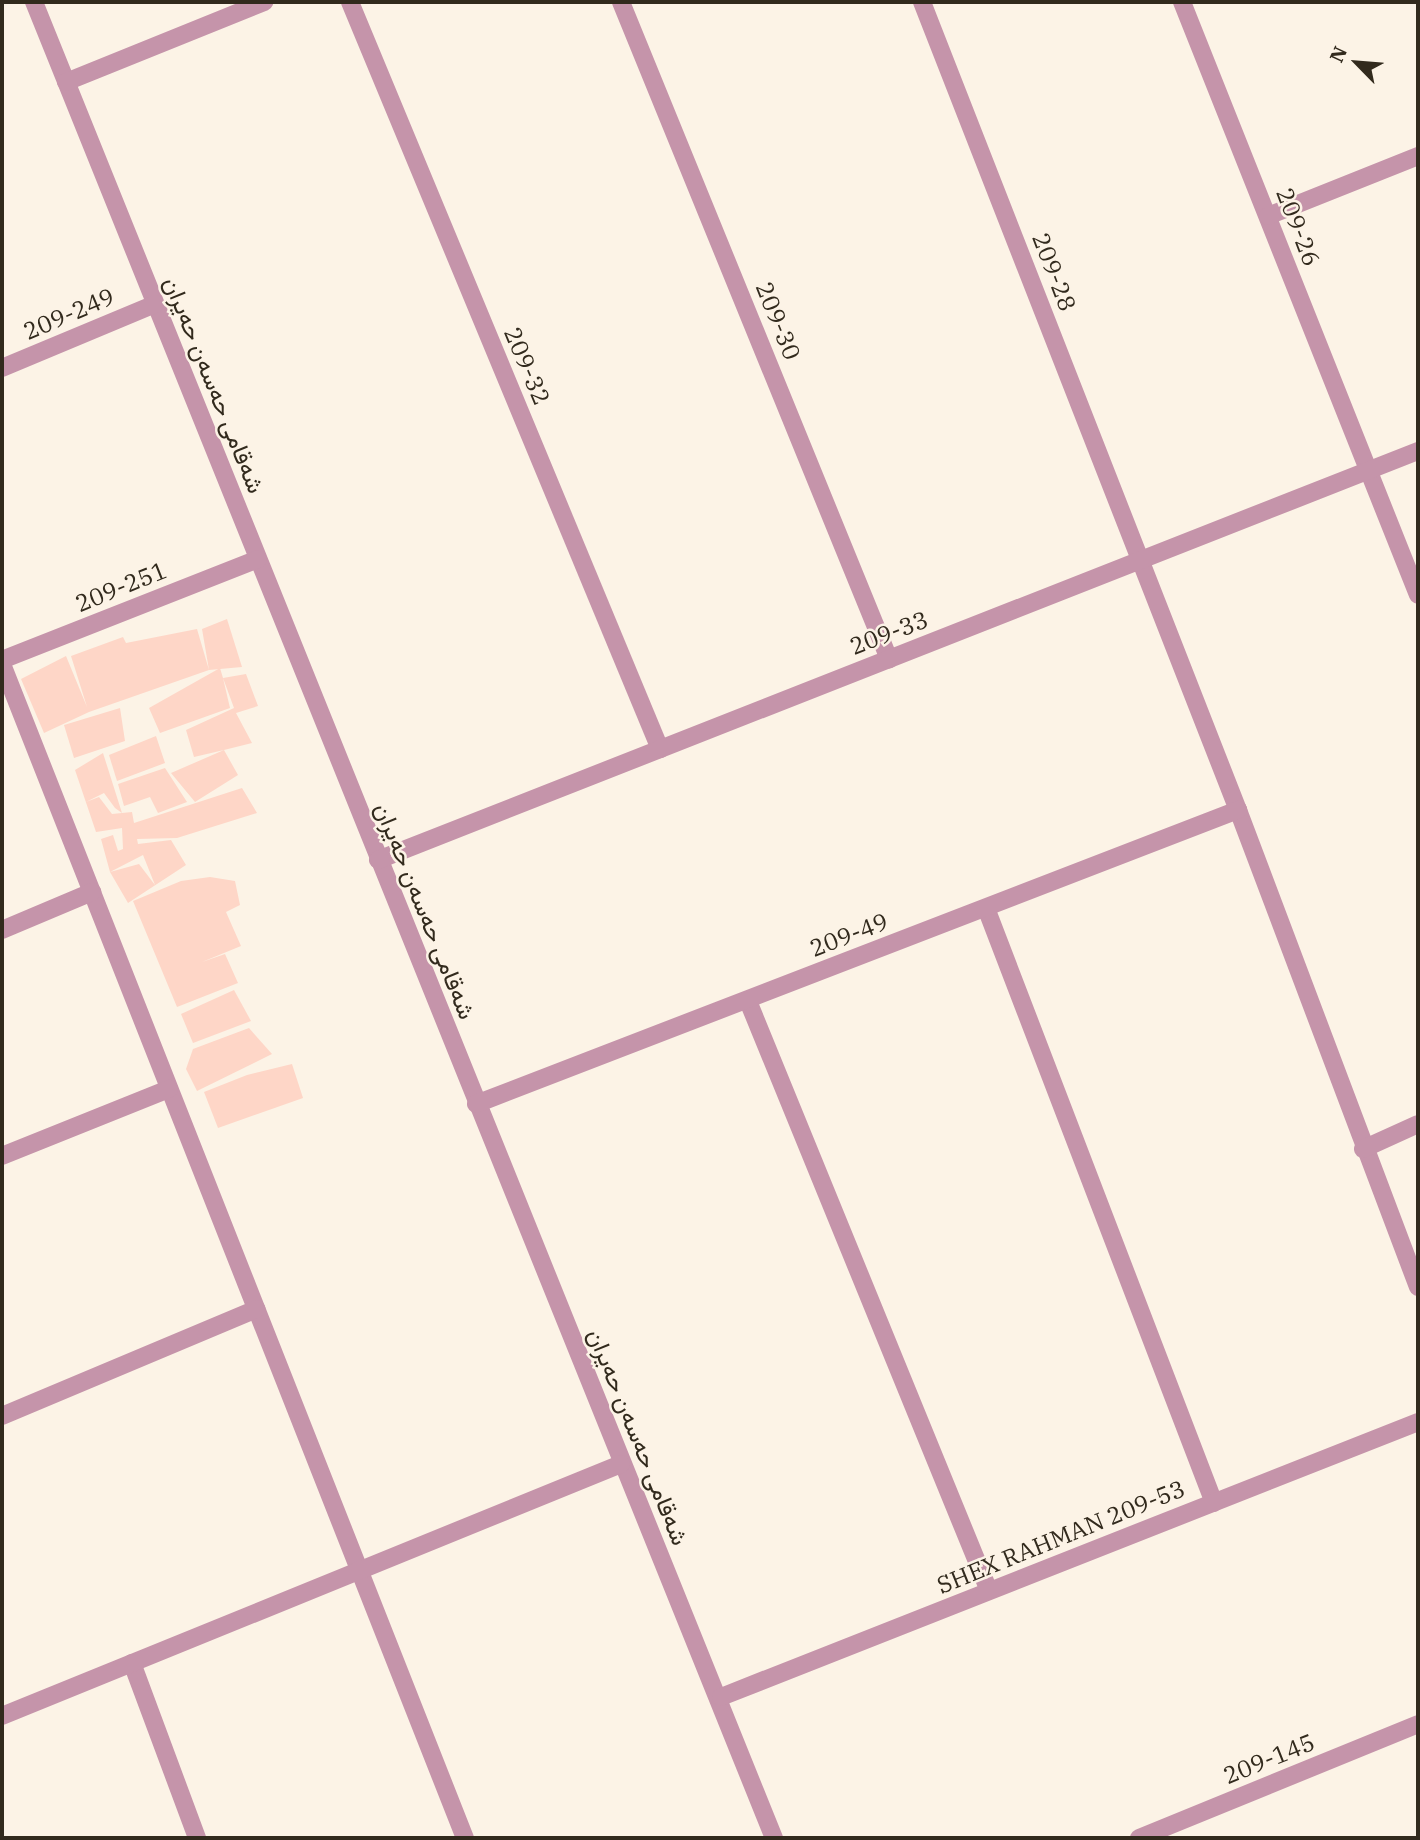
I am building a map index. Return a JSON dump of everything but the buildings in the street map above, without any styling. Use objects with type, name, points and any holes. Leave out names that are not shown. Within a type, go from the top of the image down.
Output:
[{"type":"street","name":"شەقامی حەسەن حەیران","points":[[34,2],[621,1464],[721,1697],[774,1838]]},
{"type":"street","points":[[66,82],[264,2]]},
{"type":"street","name":"209-32","points":[[350,2],[660,749]]},
{"type":"street","name":"209-30","points":[[621,2],[889,659]]},
{"type":"street","name":"209-28","points":[[922,2],[1238,810],[1363,1149],[1418,1287]]},
{"type":"street","name":"209-26","points":[[1182,2],[1418,596]]},
{"type":"street","points":[[1268,216],[1418,156]]},
{"type":"street","name":"209-249","points":[[2,368],[155,304]]},
{"type":"street","name":"209-33","points":[[378,860],[1418,451]]},
{"type":"street","name":"209-251","points":[[2,662],[258,559]]},
{"type":"street","points":[[2,662],[465,1838]]},
{"type":"street","name":"209-49","points":[[476,1104],[1238,810]]},
{"type":"street","points":[[2,930],[92,892]]},
{"type":"street","points":[[986,908],[1214,1503]]},
{"type":"street","points":[[748,1001],[989,1591]]},
{"type":"street","points":[[2,1156],[169,1089]]},
{"type":"street","points":[[1363,1149],[1418,1124]]},
{"type":"street","points":[[2,1416],[256,1309]]},
{"type":"street","name":"SHEX RAHMAN 209-53","points":[[721,1697],[1418,1422]]},
{"type":"street","points":[[2,1716],[621,1464]]},
{"type":"street","points":[[132,1663],[197,1838]]},
{"type":"street","name":"209-145","points":[[1139,1838],[1418,1724]]}]
